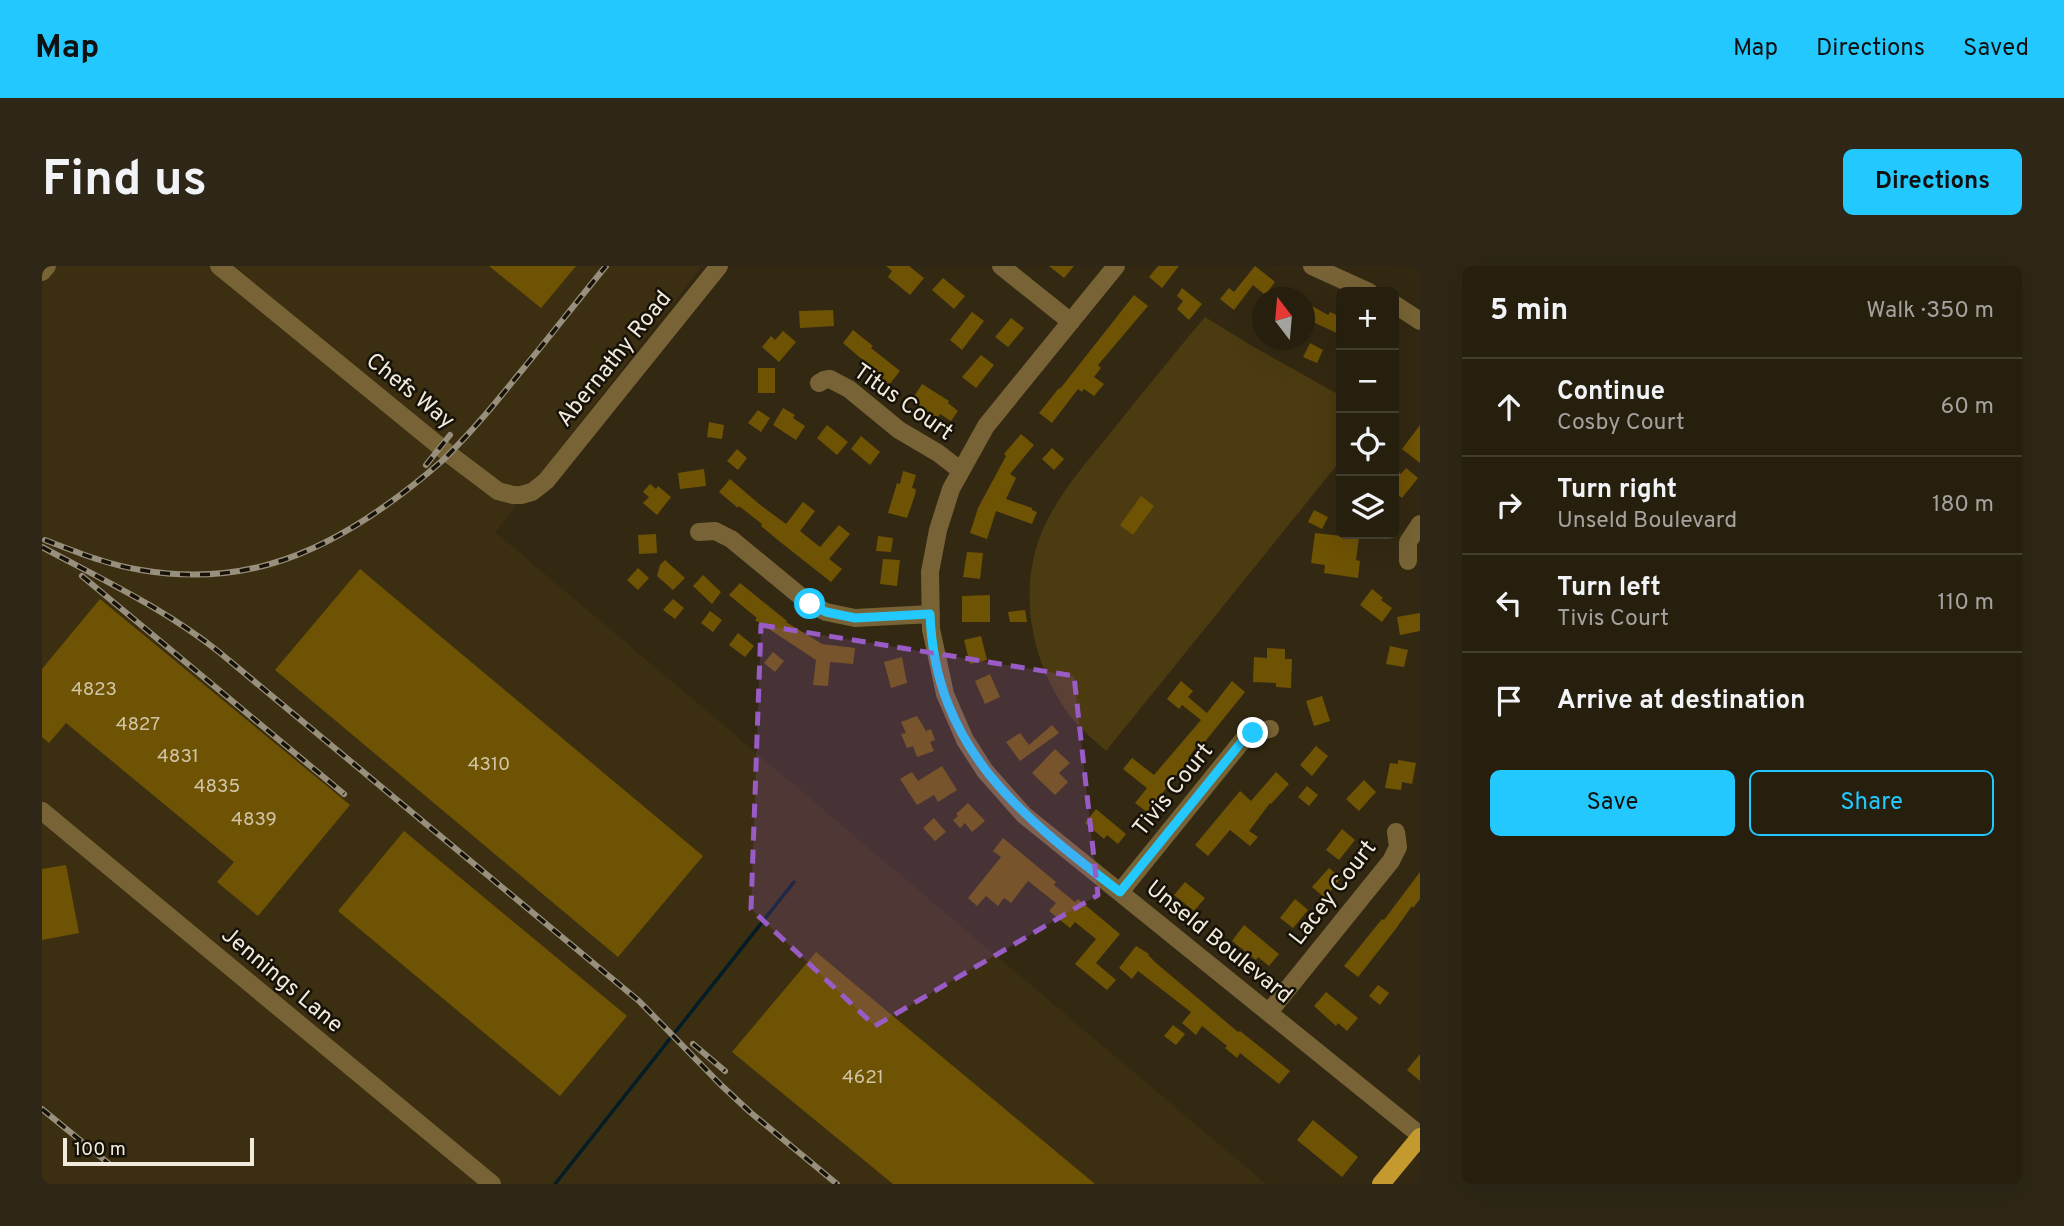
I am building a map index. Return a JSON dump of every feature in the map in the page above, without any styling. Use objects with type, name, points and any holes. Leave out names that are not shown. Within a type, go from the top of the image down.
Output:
[{"type":"main road","points":[[1381,1184],[1420,1136]]},
{"type":"street","points":[[42,272],[47,266]]},
{"type":"street","name":"Chefs Way","points":[[219,266],[498,491],[513,495],[533,492],[546,481],[572,449]]},
{"type":"street","name":"Abernathy Road","points":[[572,449],[719,266]]},
{"type":"street","points":[[1001,266],[1070,322]]},
{"type":"street","name":"Unseld Boulevard","points":[[1116,266],[986,426],[951,489],[937,530],[930,572],[931,629],[945,694],[965,740],[985,771],[1024,815],[1420,1136]]},
{"type":"street","points":[[1312,266],[1356,287]]},
{"type":"street","points":[[1399,307],[1420,321]]},
{"type":"street","name":"Titus Court","points":[[819,383],[830,379],[849,389],[900,430],[960,470]]},
{"type":"street","points":[[1408,561],[1408,542],[1420,524]]},
{"type":"street","points":[[699,532],[715,531],[731,539],[810,604],[826,612],[855,618],[930,614]]},
{"type":"street","name":"Tivis Court","points":[[1120,892],[1243,740],[1253,733],[1270,729]]},
{"type":"street","name":"Jennings Lane","points":[[42,811],[492,1184]]},
{"type":"street","name":"Lacey Court","points":[[1269,1012],[1391,860],[1398,847],[1396,832]]},
{"type":"highlighted area","points":[[761,625],[1074,676],[1098,895],[875,1026],[751,909]]},
{"type":"shaded area","points":[[42,266],[702,266],[495,532],[1266,1184],[42,1184]]},
{"type":"shaded area","points":[[1205,317],[1252,346],[1252,350],[1259,350],[1336,393],[1336,466],[1106,751],[1075,722],[1048,678],[1032,629],[1031,577],[1035,551],[1057,503]]},
{"type":"building","points":[[489,266],[576,266],[541,308]]},
{"type":"building","points":[[886,266],[909,266],[924,278],[910,295],[888,277],[892,271]]},
{"type":"building","points":[[1049,266],[1074,266],[1064,278]]},
{"type":"building","points":[[1158,266],[1179,266],[1162,288],[1149,277]]},
{"type":"building","points":[[1255,266],[1275,282],[1271,287],[1253,285],[1234,310],[1220,299],[1229,288],[1234,292]]},
{"type":"building","points":[[943,278],[965,296],[954,309],[932,290]]},
{"type":"building","points":[[1182,288],[1202,304],[1189,320],[1177,309],[1183,301],[1177,296]]},
{"type":"building","points":[[1134,295],[1148,306],[1098,365],[1101,368],[1094,377],[1104,384],[1094,396],[1084,389],[1082,392],[1078,389],[1052,423],[1039,413]]},
{"type":"building","points":[[1315,308],[1328,315],[1330,312],[1336,315],[1336,333],[1315,323]]},
{"type":"building","points":[[833,310],[834,326],[800,328],[799,311]]},
{"type":"building","points":[[972,312],[984,321],[962,350],[950,340]]},
{"type":"building","points":[[1011,318],[1024,328],[1008,347],[995,337]]},
{"type":"building","points":[[853,330],[900,371],[889,385],[843,343]]},
{"type":"building","points":[[783,331],[796,342],[779,362],[762,347],[771,336],[775,340]]},
{"type":"building","points":[[1315,346],[1323,350],[1317,363],[1303,357],[1306,350],[1315,350]]},
{"type":"building","points":[[981,355],[994,365],[976,388],[962,377]]},
{"type":"building","points":[[758,368],[775,368],[775,393],[758,393]]},
{"type":"building","points":[[922,384],[949,401],[958,411],[951,421],[940,414],[938,417],[932,415],[912,400]]},
{"type":"building","points":[[783,408],[795,415],[793,418],[805,426],[796,440],[773,425]]},
{"type":"building","points":[[758,410],[770,418],[761,432],[748,423]]},
{"type":"building","points":[[709,422],[724,425],[722,439],[707,437]]},
{"type":"building","points":[[827,425],[848,442],[837,455],[817,438]]},
{"type":"building","points":[[1420,425],[1420,463],[1402,449]]},
{"type":"building","points":[[1021,434],[1034,445],[1010,474],[1016,478],[1006,499],[1037,512],[1032,524],[996,511],[987,539],[970,533],[978,508],[1006,456],[1004,454]]},
{"type":"building","points":[[861,436],[880,452],[870,465],[851,449]]},
{"type":"building","points":[[1052,448],[1064,459],[1054,470],[1042,459]]},
{"type":"building","points":[[737,449],[747,458],[738,470],[727,461]]},
{"type":"building","points":[[1406,468],[1418,478],[1402,498],[1399,496],[1399,472],[1401,474]]},
{"type":"building","points":[[704,469],[706,486],[680,489],[678,473]]},
{"type":"building","points":[[903,471],[916,475],[912,488],[916,489],[915,495],[907,518],[888,513]]},
{"type":"building","points":[[730,479],[786,524],[803,502],[815,511],[800,531],[820,547],[839,525],[850,534],[829,559],[842,569],[831,582],[719,492]]},
{"type":"building","points":[[650,484],[656,489],[658,486],[671,497],[657,515],[643,503],[649,497],[643,492]]},
{"type":"building","points":[[1141,496],[1154,506],[1133,535],[1120,525]]},
{"type":"building","points":[[1314,510],[1328,517],[1322,529],[1308,522]]},
{"type":"building","points":[[1315,533],[1336,535],[1336,539],[1359,539],[1356,560],[1360,561],[1358,578],[1324,573],[1325,565],[1311,563]]},
{"type":"building","points":[[656,534],[657,553],[639,554],[638,535]]},
{"type":"building","points":[[878,536],[893,538],[891,552],[876,551]]},
{"type":"building","points":[[967,552],[983,553],[980,579],[963,577]]},
{"type":"building","points":[[883,559],[900,560],[897,586],[880,584]]},
{"type":"building","points":[[665,560],[685,578],[673,590],[657,576],[660,565]]},
{"type":"building","points":[[638,568],[649,578],[638,590],[627,580]]},
{"type":"building","points":[[360,569],[703,856],[618,957],[275,670]]},
{"type":"building","points":[[703,575],[721,592],[712,604],[693,586]]},
{"type":"building","points":[[740,583],[786,622],[822,644],[855,648],[853,664],[830,662],[828,686],[813,685],[816,660],[755,620],[757,618],[729,595]]},
{"type":"building","points":[[1372,589],[1392,608],[1382,622],[1360,605]]},
{"type":"building","points":[[990,595],[990,622],[962,622],[962,596]]},
{"type":"building","points":[[100,599],[350,805],[258,916],[217,882],[234,862],[66,723],[49,743],[42,737],[42,669]]},
{"type":"building","points":[[673,599],[684,608],[675,619],[663,610]]},
{"type":"building","points":[[1025,610],[1027,622],[1010,622],[1008,612]]},
{"type":"building","points":[[710,611],[722,620],[713,632],[701,623]]},
{"type":"building","points":[[1420,613],[1420,631],[1400,635],[1397,617]]},
{"type":"building","points":[[738,633],[754,646],[745,657],[729,645]]},
{"type":"building","points":[[981,636],[987,660],[970,664],[964,640]]},
{"type":"building","points":[[1390,646],[1408,650],[1404,667],[1386,664]]},
{"type":"building","points":[[1267,648],[1285,649],[1285,659],[1292,659],[1291,688],[1276,687],[1276,683],[1253,682],[1254,657],[1267,658]]},
{"type":"building","points":[[773,652],[784,661],[775,672],[764,663]]},
{"type":"building","points":[[902,657],[907,683],[891,688],[884,662]]},
{"type":"building","points":[[990,674],[1000,697],[985,704],[975,681]]},
{"type":"building","points":[[1181,681],[1193,691],[1188,697],[1207,713],[1232,681],[1245,692],[1203,744],[1200,742],[1188,758],[1190,759],[1147,812],[1135,803],[1147,788],[1123,769],[1132,758],[1154,775],[1201,720],[1182,705],[1179,709],[1167,699]]},
{"type":"building","points":[[1322,696],[1330,721],[1314,726],[1306,701]]},
{"type":"building","points":[[917,716],[926,731],[931,729],[935,740],[930,742],[934,751],[917,757],[913,746],[907,748],[901,734],[906,733],[901,722]]},
{"type":"building","points":[[1052,725],[1059,733],[1020,761],[1006,742],[1020,733],[1029,745]]},
{"type":"building","points":[[1316,746],[1328,756],[1312,776],[1300,765]]},
{"type":"building","points":[[1055,749],[1070,763],[1059,773],[1068,782],[1055,795],[1032,773]]},
{"type":"building","points":[[1398,760],[1416,763],[1412,784],[1402,782],[1401,790],[1385,788],[1390,763],[1398,764]]},
{"type":"building","points":[[942,766],[957,790],[938,802],[934,795],[917,805],[900,779],[912,772],[918,781]]},
{"type":"building","points":[[1276,772],[1289,784],[1270,803],[1249,831],[1258,837],[1250,846],[1230,830],[1208,856],[1195,845],[1240,791],[1251,801]]},
{"type":"building","points":[[1364,780],[1376,792],[1359,811],[1346,799]]},
{"type":"building","points":[[1307,786],[1318,795],[1309,806],[1298,797]]},
{"type":"building","points":[[968,803],[985,821],[972,832],[965,823],[960,828],[953,820]]},
{"type":"building","points":[[1096,809],[1126,834],[1118,844],[1107,835],[1104,839],[1085,823]]},
{"type":"building","points":[[934,818],[946,832],[935,841],[923,828]]},
{"type":"building","points":[[1342,829],[1355,840],[1339,860],[1326,850]]},
{"type":"building","points":[[404,831],[627,1016],[560,1096],[338,911]]},
{"type":"building","points":[[1003,838],[1056,882],[1054,885],[1075,902],[1078,899],[1120,934],[1096,963],[1116,980],[1107,990],[1075,964],[1096,939],[1075,922],[1070,928],[1049,911],[1056,903],[1028,881],[1011,903],[1004,898],[998,906],[986,896],[977,906],[968,898],[1001,857],[993,851]]},
{"type":"building","points":[[66,865],[79,933],[42,940],[42,869]]},
{"type":"building","points":[[1329,868],[1341,878],[1325,898],[1312,887]]},
{"type":"building","points":[[1420,872],[1420,899],[1358,977],[1344,966],[1382,919],[1384,920]]},
{"type":"building","points":[[1185,882],[1205,898],[1194,911],[1174,895]]},
{"type":"building","points":[[1295,899],[1308,910],[1293,928],[1280,918]]},
{"type":"building","points":[[1244,925],[1279,954],[1269,966],[1258,957],[1256,960],[1232,941]]},
{"type":"building","points":[[1136,946],[1149,954],[1156,963],[1238,1032],[1290,1071],[1279,1084],[1240,1053],[1237,1058],[1225,1048],[1227,1046],[1202,1026],[1196,1035],[1182,1023],[1191,1012],[1138,971],[1132,979],[1119,968]]},
{"type":"building","points":[[816,952],[1095,1184],[893,1184],[732,1052]]},
{"type":"building","points":[[1378,985],[1389,993],[1380,1005],[1369,996]]},
{"type":"building","points":[[1326,992],[1358,1018],[1347,1031],[1338,1023],[1336,1026],[1314,1006]]},
{"type":"building","points":[[1173,1025],[1185,1034],[1176,1045],[1164,1036]]},
{"type":"building","points":[[1420,1054],[1420,1081],[1407,1070]]},
{"type":"building","points":[[1313,1120],[1358,1157],[1342,1177],[1297,1140]]},
{"type":"waterway","points":[[555,1184],[794,882]]},
{"type":"railway","points":[[45,540],[129,568],[175,574],[239,571],[299,554],[328,541],[385,506],[443,460],[494,404],[606,266]]},
{"type":"railway","points":[[426,465],[450,435]]},
{"type":"railway","points":[[42,547],[155,609],[219,652],[639,1001],[750,1112],[837,1184]]},
{"type":"railway","points":[[82,576],[344,794]]},
{"type":"railway","points":[[693,1044],[725,1071]]},
{"type":"railway","points":[[42,1109],[108,1163]]},
{"type":"route","points":[[810,604],[826,612],[855,618],[930,614],[945,694],[965,740],[985,771],[1024,815],[1120,892],[1243,740],[1253,733]]}]
